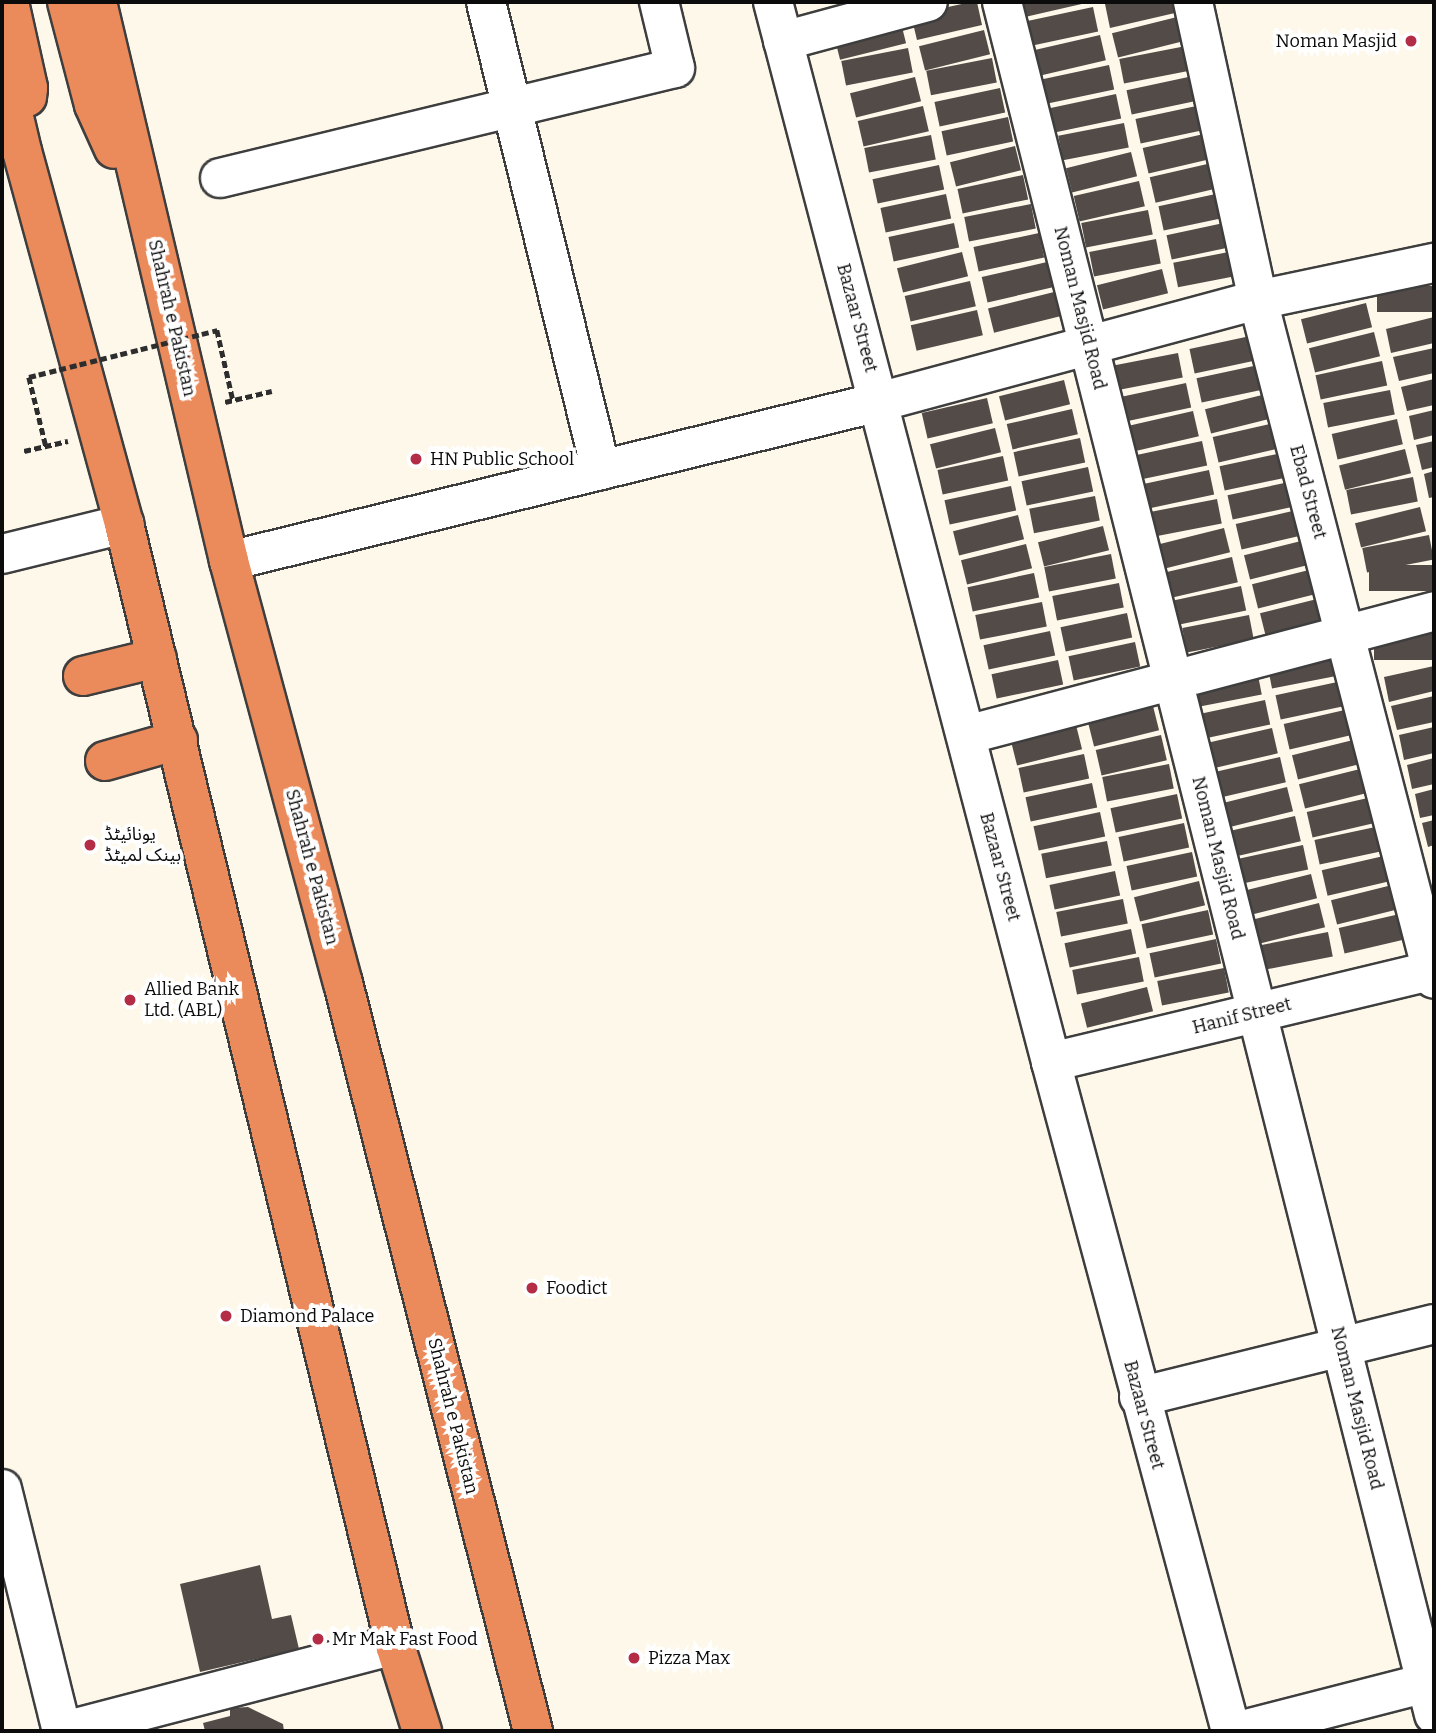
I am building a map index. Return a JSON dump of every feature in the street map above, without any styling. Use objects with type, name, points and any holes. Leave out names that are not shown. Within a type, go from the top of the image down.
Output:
[{"type":"highway","points":[[9,2],[28,88],[22,151]]},
{"type":"highway","points":[[67,2],[94,104],[150,225]]},
{"type":"highway","name":"Shahrah e Pakistan","points":[[97,2],[229,561],[347,996],[533,1731]]},
{"type":"highway","points":[[2,66],[22,151],[124,524],[396,1645],[422,1731]]},
{"type":"highway","points":[[83,676],[157,659]]},
{"type":"highway","points":[[105,761],[178,740]]},
{"type":"street","points":[[486,2],[601,470]]},
{"type":"street","points":[[220,178],[675,68],[659,2]]},
{"type":"street","name":"Bazaar Street","points":[[773,2],[1139,1397],[1231,1731]]},
{"type":"street","points":[[783,41],[928,2]]},
{"type":"street","name":"Noman Masjid Road","points":[[1002,2],[1342,1347],[1432,1692]]},
{"type":"street","name":"Ebad Street","points":[[1193,2],[1258,300],[1434,973]]},
{"type":"street","points":[[229,561],[879,402],[1258,300],[1434,263]]},
{"type":"street","points":[[2,554],[124,524]]},
{"type":"street","points":[[966,735],[1434,611]]},
{"type":"street","name":"Hanif Street","points":[[1051,1062],[1434,973]]},
{"type":"street","points":[[1139,1397],[1434,1324]]},
{"type":"street","points":[[2,1489],[63,1731],[396,1645]]},
{"type":"street","points":[[1239,1731],[1432,1692]]},
{"type":"path","points":[[46,446],[29,377],[217,330],[233,400]]},
{"type":"path","points":[[193,409],[272,391]]},
{"type":"path","points":[[24,451],[99,433]]},
{"type":"building","points":[[977,2],[982,25],[917,40],[911,15]]},
{"type":"building","points":[[1022,2],[1086,2],[1086,3],[1025,17]]},
{"type":"building","points":[[1173,2],[1175,13],[1110,28],[1105,4]]},
{"type":"building","points":[[1093,7],[1098,31],[1033,45],[1027,21]]},
{"type":"building","points":[[1177,17],[1183,41],[1118,57],[1112,33]]},
{"type":"building","points":[[900,19],[906,43],[840,60],[834,35]]},
{"type":"building","points":[[984,30],[990,54],[925,70],[919,46]]},
{"type":"building","points":[[1100,35],[1106,60],[1041,75],[1035,50]]},
{"type":"building","points":[[1186,46],[1191,71],[1124,84],[1119,59]]},
{"type":"building","points":[[908,48],[913,73],[846,86],[841,61]]},
{"type":"building","points":[[992,58],[997,83],[931,95],[926,71]]},
{"type":"building","points":[[1109,65],[1114,89],[1048,104],[1042,79]]},
{"type":"building","points":[[1193,76],[1198,100],[1132,115],[1126,90]]},
{"type":"building","points":[[915,77],[921,101],[856,117],[850,93]]},
{"type":"building","points":[[1000,88],[1005,112],[940,126],[934,102]]},
{"type":"building","points":[[1116,94],[1121,118],[1055,133],[1049,108]]},
{"type":"building","points":[[1201,105],[1206,129],[1141,143],[1135,119]]},
{"type":"building","points":[[923,106],[929,131],[864,146],[858,121]]},
{"type":"building","points":[[1008,117],[1013,141],[947,156],[941,131]]},
{"type":"building","points":[[1124,123],[1129,148],[1063,160],[1058,136]]},
{"type":"building","points":[[1208,133],[1214,158],[1149,173],[1143,148]]},
{"type":"building","points":[[931,135],[936,160],[869,173],[864,148]]},
{"type":"building","points":[[1015,146],[1021,170],[956,186],[950,162]]},
{"type":"building","points":[[1131,152],[1137,176],[1072,192],[1066,168]]},
{"type":"building","points":[[1216,162],[1222,187],[1156,203],[1150,177]]},
{"type":"building","points":[[939,165],[944,189],[878,204],[872,179]]},
{"type":"building","points":[[1023,175],[1028,199],[963,213],[957,189]]},
{"type":"building","points":[[1139,181],[1145,206],[1080,221],[1074,196]]},
{"type":"building","points":[[1225,192],[1230,216],[1164,231],[1158,206]]},
{"type":"building","points":[[946,194],[951,218],[886,232],[880,208]]},
{"type":"building","points":[[1031,204],[1036,229],[969,242],[964,217]]},
{"type":"building","points":[[1148,210],[1153,235],[1086,248],[1081,223]]},
{"type":"building","points":[[1233,221],[1238,245],[1172,260],[1166,235]]},
{"type":"building","points":[[954,223],[959,247],[894,261],[888,237]]},
{"type":"building","points":[[1039,233],[1044,257],[979,271],[973,247]]},
{"type":"building","points":[[1156,239],[1161,264],[1094,277],[1089,252]]},
{"type":"building","points":[[1239,250],[1244,275],[1178,287],[1173,263]]},
{"type":"building","points":[[962,252],[968,276],[903,292],[897,268]]},
{"type":"building","points":[[1047,262],[1053,287],[988,302],[982,277]]},
{"type":"building","points":[[1162,269],[1168,293],[1103,309],[1097,285]]},
{"type":"building","points":[[970,281],[976,306],[911,321],[905,296]]},
{"type":"building","points":[[1377,286],[1434,286],[1434,312],[1377,312]]},
{"type":"building","points":[[1054,292],[1060,316],[994,333],[988,308]]},
{"type":"building","points":[[1366,303],[1372,327],[1307,343],[1301,319]]},
{"type":"building","points":[[977,310],[983,335],[917,351],[911,325]]},
{"type":"building","points":[[1434,317],[1434,343],[1391,353],[1386,329]]},
{"type":"building","points":[[1374,332],[1380,356],[1315,372],[1309,348]]},
{"type":"building","points":[[1255,335],[1260,359],[1195,373],[1189,349]]},
{"type":"building","points":[[1434,348],[1434,373],[1399,381],[1393,357]]},
{"type":"building","points":[[1178,353],[1183,378],[1117,390],[1112,366]]},
{"type":"building","points":[[1382,361],[1387,385],[1321,400],[1315,375]]},
{"type":"building","points":[[1263,364],[1268,388],[1202,403],[1196,378]]},
{"type":"building","points":[[1434,379],[1434,405],[1407,411],[1401,387]]},
{"type":"building","points":[[1064,380],[1070,404],[1005,420],[999,396]]},
{"type":"building","points":[[1186,383],[1191,407],[1126,421],[1120,397]]},
{"type":"building","points":[[1390,390],[1395,415],[1328,428],[1323,403]]},
{"type":"building","points":[[1270,393],[1276,417],[1211,433],[1205,409]]},
{"type":"building","points":[[987,398],[993,423],[928,438],[922,413]]},
{"type":"building","points":[[1072,409],[1078,434],[1013,449],[1007,424]]},
{"type":"building","points":[[1434,410],[1434,435],[1414,440],[1409,416]]},
{"type":"building","points":[[1193,411],[1199,436],[1134,451],[1128,426]]},
{"type":"building","points":[[1397,419],[1403,444],[1338,459],[1332,434]]},
{"type":"building","points":[[1278,422],[1284,447],[1219,462],[1213,437]]},
{"type":"building","points":[[995,428],[1001,452],[936,468],[930,444]]},
{"type":"building","points":[[1080,438],[1085,462],[1019,477],[1013,452]]},
{"type":"building","points":[[1202,441],[1207,465],[1141,480],[1135,455]]},
{"type":"building","points":[[1434,441],[1434,467],[1422,470],[1416,445]]},
{"type":"building","points":[[1405,449],[1411,473],[1345,490],[1339,465]]},
{"type":"building","points":[[1286,452],[1291,476],[1225,491],[1219,466]]},
{"type":"building","points":[[1003,456],[1008,480],[943,494],[937,470]]},
{"type":"building","points":[[1088,467],[1093,491],[1027,506],[1021,481]]},
{"type":"building","points":[[1209,470],[1214,494],[1149,508],[1143,484]]},
{"type":"building","points":[[1434,471],[1434,497],[1429,498],[1424,474]]},
{"type":"building","points":[[1413,477],[1418,502],[1351,515],[1346,490]]},
{"type":"building","points":[[1294,481],[1299,505],[1233,520],[1227,495]]},
{"type":"building","points":[[1011,486],[1016,510],[950,525],[944,500]]},
{"type":"building","points":[[1095,496],[1100,521],[1034,533],[1029,509]]},
{"type":"building","points":[[1217,499],[1222,524],[1156,536],[1151,512]]},
{"type":"building","points":[[1420,507],[1426,531],[1361,547],[1355,523]]},
{"type":"building","points":[[1301,509],[1307,534],[1242,549],[1236,524]]},
{"type":"building","points":[[1018,515],[1024,539],[959,555],[953,531]]},
{"type":"building","points":[[1103,526],[1109,550],[1044,566],[1038,542]]},
{"type":"building","points":[[1224,528],[1230,552],[1165,568],[1159,544]]},
{"type":"building","points":[[1429,535],[1434,560],[1367,573],[1362,548]]},
{"type":"building","points":[[1309,539],[1315,563],[1250,579],[1244,555]]},
{"type":"building","points":[[1026,544],[1032,568],[967,584],[961,560]]},
{"type":"building","points":[[1111,554],[1116,579],[1049,592],[1044,567]]},
{"type":"building","points":[[1232,557],[1238,582],[1173,597],[1167,572]]},
{"type":"building","points":[[1369,565],[1434,565],[1434,591],[1369,591]]},
{"type":"building","points":[[1317,568],[1323,592],[1258,608],[1252,584]]},
{"type":"building","points":[[1034,573],[1039,597],[973,612],[967,587]]},
{"type":"building","points":[[1119,583],[1124,608],[1057,621],[1052,596]]},
{"type":"building","points":[[1241,586],[1246,610],[1180,625],[1174,600]]},
{"type":"building","points":[[1325,597],[1331,621],[1266,637],[1260,613]]},
{"type":"building","points":[[1042,602],[1047,627],[980,640],[975,615]]},
{"type":"building","points":[[1127,613],[1132,637],[1066,652],[1060,627]]},
{"type":"building","points":[[1249,615],[1254,640],[1187,653],[1182,628]]},
{"type":"building","points":[[1050,631],[1055,655],[989,670],[983,645]]},
{"type":"building","points":[[1374,634],[1434,634],[1434,660],[1374,660]]},
{"type":"building","points":[[1135,642],[1140,666],[1074,681],[1068,656]]},
{"type":"building","points":[[1334,651],[1339,676],[1272,689],[1267,664]]},
{"type":"building","points":[[1058,660],[1063,684],[997,699],[991,674]]},
{"type":"building","points":[[1434,666],[1434,691],[1389,702],[1384,677]]},
{"type":"building","points":[[1257,670],[1262,695],[1196,707],[1191,683]]},
{"type":"building","points":[[1342,681],[1347,705],[1281,720],[1275,695]]},
{"type":"building","points":[[1434,696],[1434,722],[1397,730],[1391,706]]},
{"type":"building","points":[[1265,700],[1270,724],[1205,738],[1199,714]]},
{"type":"building","points":[[1153,706],[1159,730],[1094,746],[1088,722]]},
{"type":"building","points":[[1349,709],[1355,734],[1290,749],[1284,724]]},
{"type":"building","points":[[1076,725],[1082,749],[1017,765],[1011,741]]},
{"type":"building","points":[[1434,727],[1434,753],[1404,760],[1399,735]]},
{"type":"building","points":[[1272,728],[1278,753],[1213,768],[1207,743]]},
{"type":"building","points":[[1161,735],[1167,760],[1102,775],[1096,750]]},
{"type":"building","points":[[1357,739],[1363,763],[1298,779],[1292,755]]},
{"type":"building","points":[[1084,754],[1089,778],[1024,792],[1018,768]]},
{"type":"building","points":[[1280,757],[1286,782],[1221,797],[1215,772]]},
{"type":"building","points":[[1434,758],[1434,784],[1412,789],[1407,765]]},
{"type":"building","points":[[1169,764],[1174,789],[1107,802],[1102,777]]},
{"type":"building","points":[[1364,768],[1370,792],[1305,808],[1299,784]]},
{"type":"building","points":[[1092,783],[1097,807],[1031,822],[1025,797]]},
{"type":"building","points":[[1287,787],[1293,811],[1228,827],[1222,803]]},
{"type":"building","points":[[1434,789],[1434,815],[1420,818],[1415,794]]},
{"type":"building","points":[[1177,794],[1182,818],[1116,833],[1110,808]]},
{"type":"building","points":[[1372,797],[1378,822],[1313,837],[1307,812]]},
{"type":"building","points":[[1100,812],[1105,836],[1039,851],[1033,826]]},
{"type":"building","points":[[1295,816],[1301,841],[1237,856],[1231,831]]},
{"type":"building","points":[[1434,820],[1434,845],[1428,847],[1422,823]]},
{"type":"building","points":[[1184,823],[1189,847],[1124,861],[1118,837]]},
{"type":"building","points":[[1380,826],[1385,850],[1320,864],[1314,840]]},
{"type":"building","points":[[1107,841],[1112,866],[1046,878],[1041,854]]},
{"type":"building","points":[[1303,845],[1308,869],[1243,883],[1237,859]]},
{"type":"building","points":[[1192,852],[1197,876],[1132,890],[1126,866]]},
{"type":"building","points":[[1388,855],[1394,880],[1328,896],[1322,870]]},
{"type":"building","points":[[1115,871],[1120,895],[1055,909],[1049,885]]},
{"type":"building","points":[[1311,874],[1317,898],[1251,915],[1245,890]]},
{"type":"building","points":[[1199,881],[1205,905],[1140,921],[1134,897]]},
{"type":"building","points":[[1396,884],[1402,908],[1337,924],[1331,900]]},
{"type":"building","points":[[1123,899],[1128,924],[1061,937],[1056,912]]},
{"type":"building","points":[[1319,903],[1325,927],[1260,943],[1254,919]]},
{"type":"building","points":[[1208,910],[1213,934],[1147,949],[1141,924]]},
{"type":"building","points":[[1404,913],[1410,938],[1345,953],[1339,928]]},
{"type":"building","points":[[1131,929],[1136,953],[1070,968],[1064,943]]},
{"type":"building","points":[[1328,932],[1333,957],[1266,970],[1261,945]]},
{"type":"building","points":[[1216,939],[1221,963],[1155,978],[1149,953]]},
{"type":"building","points":[[1139,957],[1144,982],[1077,995],[1072,970]]},
{"type":"building","points":[[1224,968],[1229,993],[1162,1006],[1157,981]]},
{"type":"building","points":[[1147,987],[1153,1011],[1087,1028],[1081,1003]]},
{"type":"building","points":[[260,1565],[272,1619],[291,1615],[299,1649],[200,1672],[180,1584]]},
{"type":"building","points":[[248,1707],[283,1724],[284,1731],[205,1731],[203,1723],[230,1716],[230,1708]]},
{"type":"place","name":"Noman Masjid","points":[[1411,41]]},
{"type":"place","name":"HN Public School","points":[[416,459]]},
{"type":"place","name":"یونائیٹڈ بینک لمیٹڈ","points":[[90,845]]},
{"type":"place","name":"Allied Bank Ltd. (ABL)","points":[[130,1000]]},
{"type":"place","name":"Foodict","points":[[532,1288]]},
{"type":"place","name":"Diamond Palace","points":[[226,1316]]},
{"type":"place","name":"Mr Mak Fast Food","points":[[318,1639]]},
{"type":"place","name":"Pizza Max","points":[[634,1658]]}]
